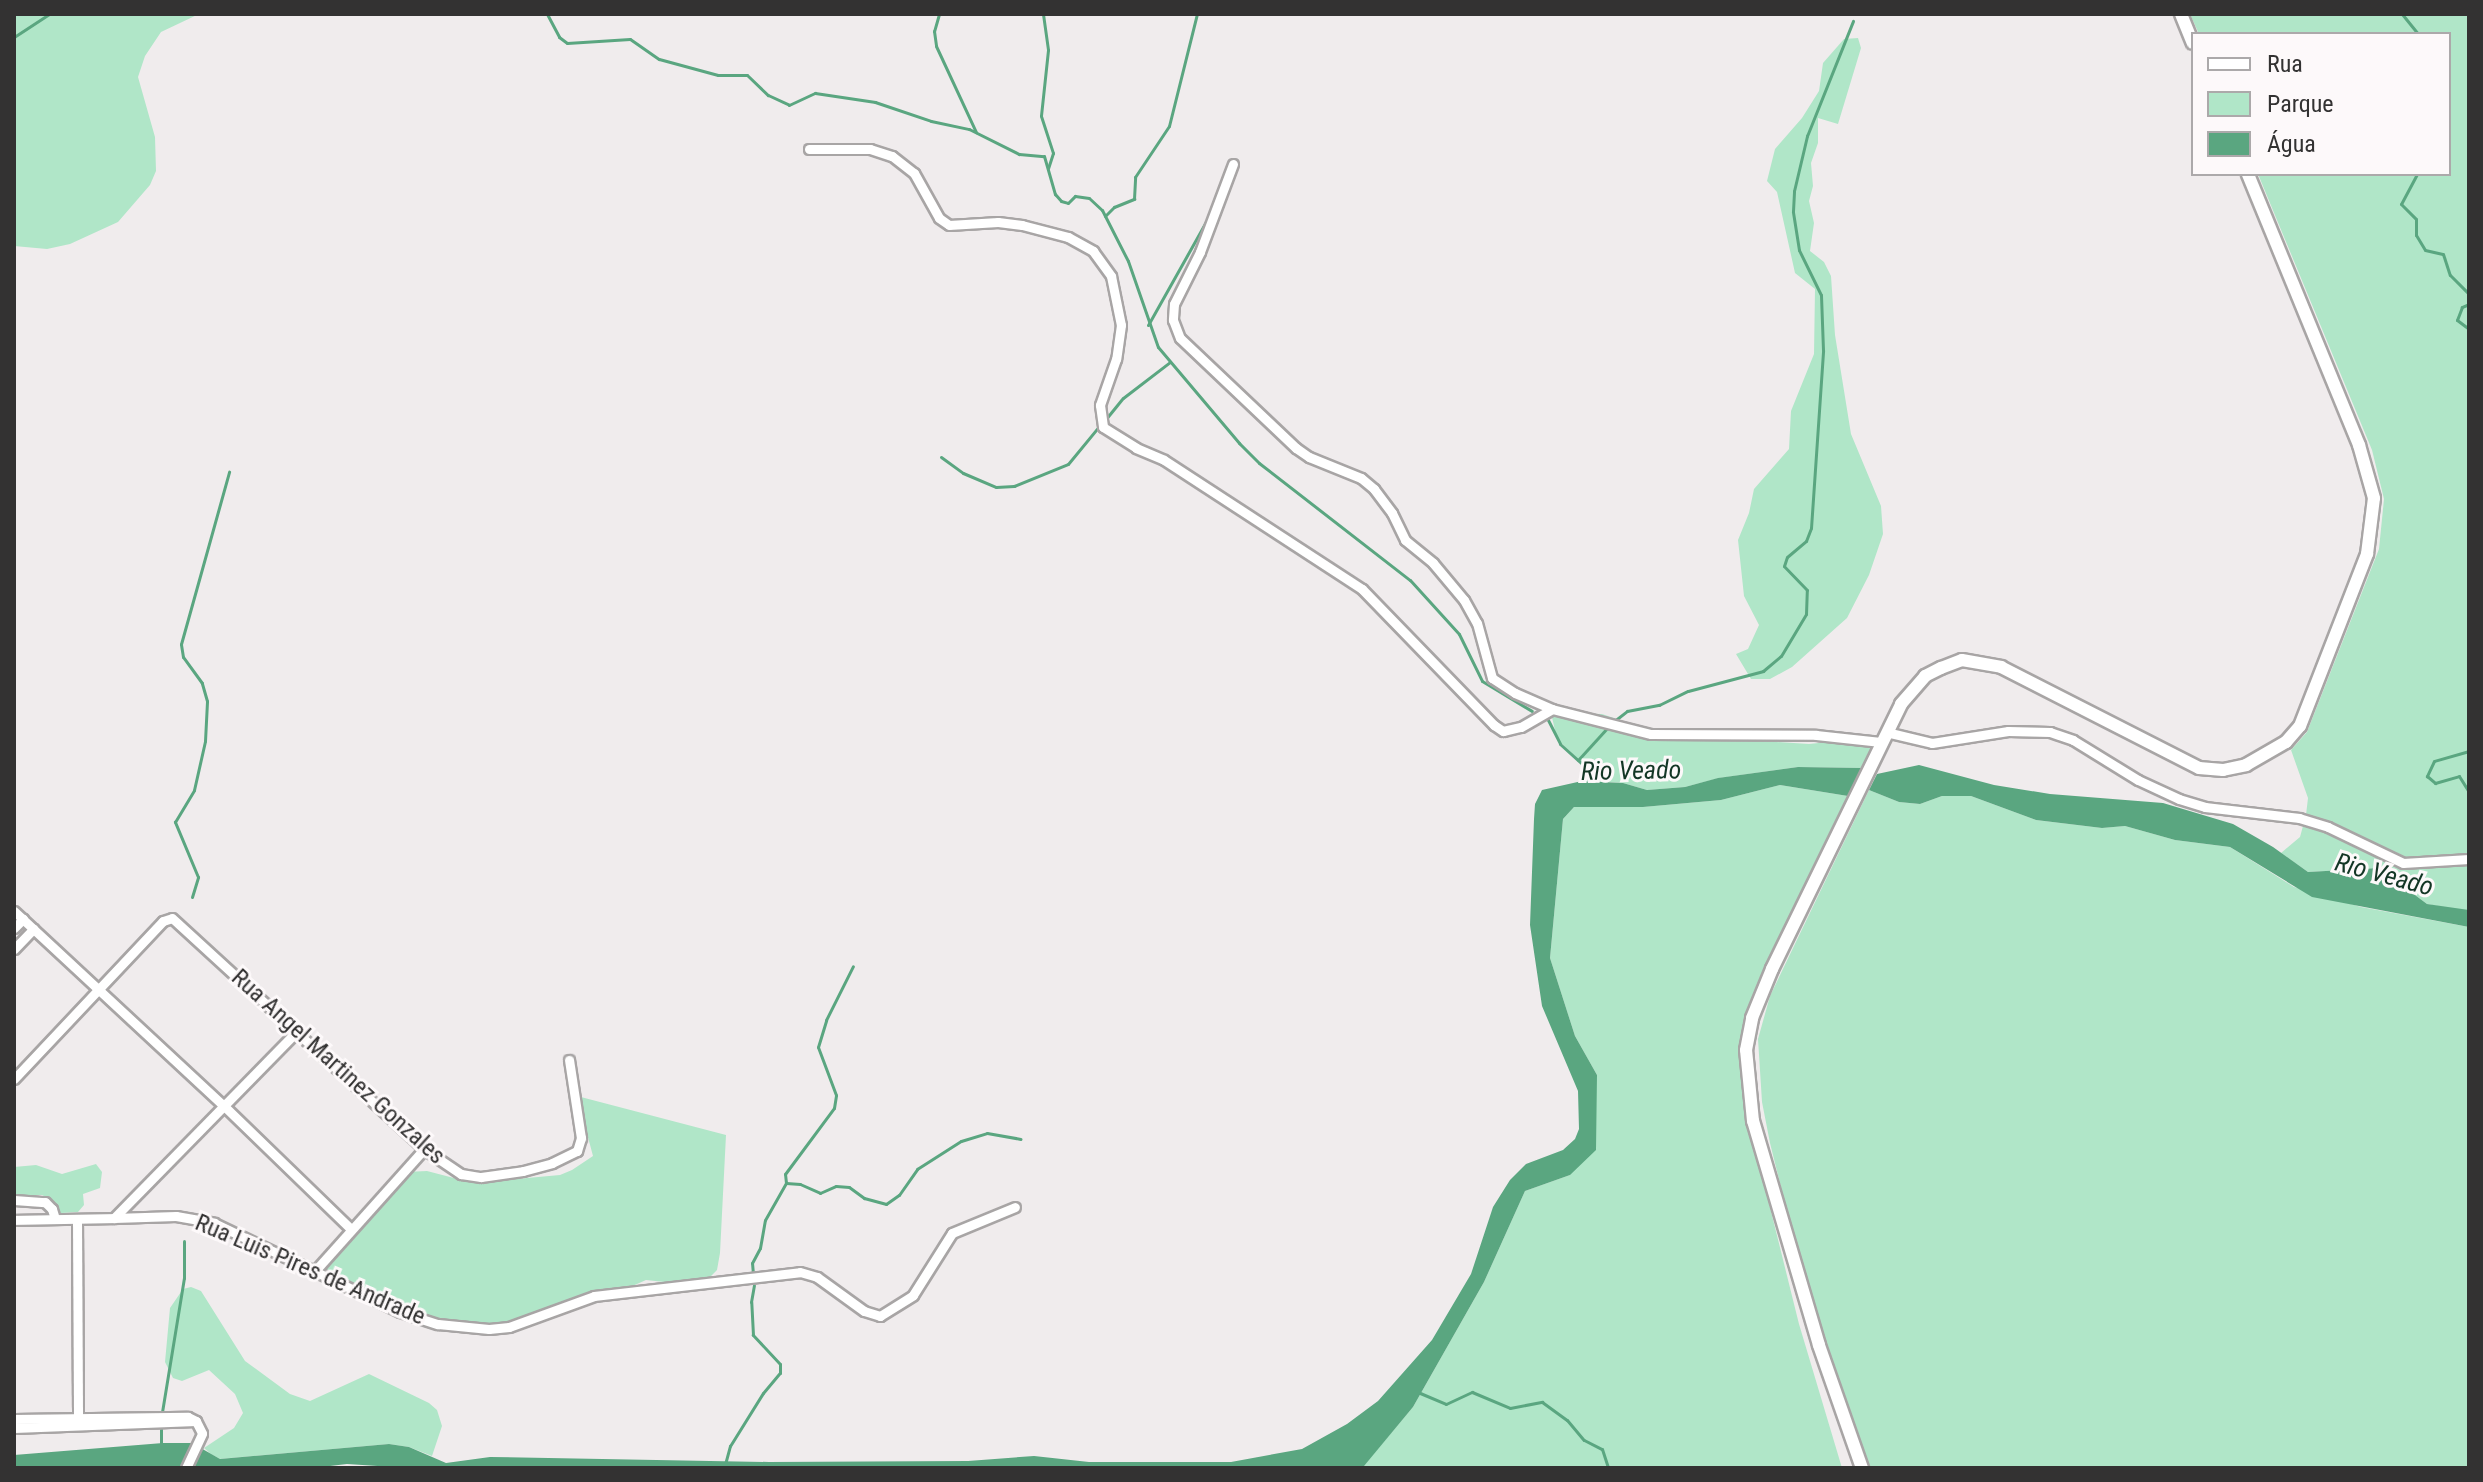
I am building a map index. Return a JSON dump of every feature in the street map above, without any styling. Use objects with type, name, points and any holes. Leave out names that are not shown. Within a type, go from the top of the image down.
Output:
[{"type":"main road","points":[[2181,14],[2191,38]]},
{"type":"main road","points":[[1862,1468],[1819,1345],[1798,1264],[1762,1157],[1746,1082],[1746,1050],[1752,1018],[1772,969],[1884,737],[1901,704],[1925,676],[1962,660],[2001,667],[2199,768],[2223,770],[2246,765],[2286,742],[2300,726],[2367,554],[2374,498],[2359,445],[2249,176]]},
{"type":"street","points":[[809,149],[870,149],[892,156],[914,173],[935,213],[949,225],[998,222],[1022,225],[1068,237],[1093,251],[1111,276],[1121,325],[1116,359],[1099,412],[1103,427],[1110,434],[1164,460],[1210,493],[1362,589],[1494,725],[1510,731],[1552,709]]},
{"type":"street","points":[[1233,164],[1200,252],[1174,304],[1173,320],[1180,338],[1296,448],[1309,457],[1361,478],[1374,489],[1392,513],[1409,546],[1433,563],[1464,600],[1481,634],[1492,678],[1515,693],[1552,709],[1651,734],[1884,737],[1932,743],[2008,731],[2050,732],[2073,740],[2138,780],[2205,807],[2299,818],[2328,827],[2403,863],[2469,859]]},
{"type":"street","points":[[14,911],[350,1228]]},
{"type":"street","points":[[14,928],[23,919]]},
{"type":"street","name":"Rua Angel Martinez Gonzales","points":[[96,989],[163,921],[175,920],[424,1149],[461,1174],[481,1177],[523,1171],[571,1156],[581,1138],[569,1060]]},
{"type":"street","points":[[14,949],[33,929]]},
{"type":"street","points":[[14,1079],[96,989]]},
{"type":"street","points":[[114,1218],[296,1032]]},
{"type":"street","points":[[314,1272],[350,1228],[424,1149]]},
{"type":"street","points":[[14,1200],[45,1202],[52,1209],[55,1219],[14,1220]]},
{"type":"street","name":"Rua Luis Pires de Andrade","points":[[55,1219],[194,1217],[214,1223],[400,1312],[466,1328],[509,1327],[594,1296],[800,1272],[811,1274],[864,1311],[880,1316],[913,1295],[952,1233],[1015,1207]]},
{"type":"street","points":[[77,1219],[78,1418]]},
{"type":"street","points":[[14,1419],[188,1417],[202,1429],[186,1468]]},
{"type":"street","points":[[14,1428],[196,1421]]},
{"type":"green space","points":[[14,14],[199,14],[161,32],[145,56],[138,77],[155,137],[156,171],[150,185],[118,222],[70,244],[47,249],[14,246]]},
{"type":"green space","points":[[2190,14],[2469,14],[2469,910],[2427,904],[2379,868],[2308,872],[2281,853],[2300,837],[2308,798],[2291,750],[2307,732],[2379,549],[2384,499],[2372,450],[2259,176],[2451,176],[2451,32],[2198,32]]},
{"type":"green space","points":[[1858,38],[1861,48],[1838,124],[1818,118],[1818,143],[1811,163],[1813,186],[1809,201],[1814,223],[1810,251],[1824,262],[1831,276],[1835,335],[1851,434],[1881,506],[1883,534],[1869,575],[1847,618],[1792,667],[1770,679],[1751,679],[1736,654],[1748,649],[1759,625],[1744,596],[1738,540],[1749,513],[1754,489],[1789,449],[1791,411],[1814,354],[1815,289],[1795,273],[1777,192],[1767,181],[1775,149],[1802,118],[1819,91],[1823,63],[1844,39]]},
{"type":"green space","points":[[1551,713],[1602,714],[1658,733],[1746,740],[1809,744],[1877,737],[1862,768],[1798,767],[1719,778],[1685,787],[1647,790],[1623,783],[1594,781],[1577,758],[1557,739]]},
{"type":"green space","points":[[1780,785],[1848,796],[1757,985],[1742,1037],[1751,1131],[1799,1324],[1842,1468],[1356,1468],[1364,1465],[1413,1407],[1484,1282],[1525,1191],[1570,1175],[1597,1075],[1575,1036],[1550,958],[1563,819],[1574,807],[1643,807],[1721,800]]},
{"type":"green space","points":[[1869,790],[1899,802],[1920,804],[1942,796],[1971,796],[2036,820],[2102,828],[2125,826],[2175,840],[2230,847],[2294,887],[2361,907],[2469,927],[2469,1468],[1859,1468],[1814,1320],[1770,1143],[1762,1102],[1758,1039],[1770,996]]},
{"type":"green space","points":[[577,1096],[726,1135],[720,1253],[717,1270],[708,1279],[683,1284],[646,1280],[619,1292],[566,1306],[523,1326],[482,1328],[433,1321],[345,1293],[307,1275],[322,1267],[406,1172],[427,1171],[473,1183],[560,1175],[572,1170],[593,1156]]},
{"type":"green space","points":[[96,1164],[102,1172],[100,1188],[83,1194],[84,1205],[78,1212],[61,1213],[50,1199],[42,1195],[14,1195],[14,1167],[36,1165],[62,1174]]},
{"type":"green space","points":[[191,1287],[201,1291],[245,1361],[290,1394],[310,1401],[369,1374],[429,1403],[437,1410],[442,1426],[432,1456],[409,1447],[389,1444],[220,1459],[211,1454],[204,1448],[234,1428],[243,1413],[235,1394],[209,1370],[182,1381],[173,1378],[165,1362],[170,1308],[183,1289]]},
{"type":"water","points":[[1919,765],[1994,785],[2050,794],[2163,803],[2233,824],[2308,872],[2379,868],[2427,904],[2469,910],[2469,927],[2312,897],[2230,847],[2175,840],[2125,826],[2102,828],[2036,820],[1971,796],[1942,796],[1920,804],[1899,802],[1869,790],[1877,774]]},
{"type":"water","name":"Rio Veado","points":[[1798,767],[1862,768],[1848,796],[1780,785],[1721,800],[1643,807],[1574,807],[1563,819],[1550,958],[1575,1036],[1597,1075],[1596,1150],[1570,1175],[1525,1191],[1484,1282],[1413,1407],[1364,1466],[408,1468],[347,1464],[313,1468],[14,1468],[14,1455],[163,1443],[192,1443],[220,1459],[389,1444],[409,1447],[446,1463],[490,1457],[769,1462],[968,1461],[1034,1456],[1089,1462],[1231,1462],[1302,1449],[1347,1424],[1378,1401],[1432,1340],[1471,1274],[1493,1207],[1510,1180],[1526,1164],[1563,1150],[1575,1139],[1579,1129],[1578,1091],[1542,1006],[1530,925],[1535,804],[1542,790],[1582,781],[1623,783],[1647,790],[1685,787],[1718,778]]},
{"type":"waterway","points":[[14,37],[49,14]]},
{"type":"waterway","points":[[547,14],[559,37],[567,43],[630,39],[659,59],[718,75],[747,75],[768,95],[789,105],[815,93],[875,102],[931,121],[969,129],[1019,154],[1044,156],[1055,194],[1061,201],[1068,203],[1075,196],[1089,198],[1102,210],[1128,261],[1158,347],[1239,443],[1259,463],[1410,580],[1459,634],[1482,681],[1532,711]]},
{"type":"waterway","points":[[939,14],[934,31],[936,46],[976,132]]},
{"type":"waterway","points":[[1043,14],[1048,50],[1041,116],[1053,153],[1048,168]]},
{"type":"waterway","points":[[1105,216],[1114,207],[1134,199],[1135,177],[1169,126],[1197,14]]},
{"type":"waterway","points":[[2402,14],[2416,32]]},
{"type":"waterway","points":[[1613,722],[1627,711],[1659,705],[1688,691],[1763,671],[1781,656],[1806,614],[1807,590],[1784,566],[1787,557],[1806,541],[1811,528],[1823,350],[1821,295],[1799,250],[1793,211],[1794,191],[1807,136],[1853,21]]},
{"type":"waterway","points":[[2416,176],[2401,204],[2416,219],[2416,235],[2425,250],[2443,254],[2450,275],[2469,294]]},
{"type":"waterway","points":[[1148,325],[1207,220]]},
{"type":"waterway","points":[[2469,304],[2462,307],[2457,320],[2469,329]]},
{"type":"waterway","points":[[1105,420],[1123,398],[1170,362]]},
{"type":"waterway","points":[[941,457],[963,473],[996,487],[1014,486],[1068,464],[1100,425]]},
{"type":"waterway","points":[[192,897],[198,877],[175,822],[194,790],[205,741],[207,701],[202,683],[183,657],[181,644],[229,472]]},
{"type":"waterway","points":[[1546,716],[1560,744],[1583,765],[1590,784]]},
{"type":"waterway","points":[[1578,760],[1607,728]]},
{"type":"waterway","points":[[2469,751],[2434,761],[2427,776],[2435,783],[2459,776],[2469,792]]},
{"type":"waterway","points":[[753,1274],[752,1263],[760,1248],[765,1220],[786,1183],[785,1174],[834,1108],[836,1095],[818,1047],[826,1020],[853,966]]},
{"type":"waterway","points":[[786,1183],[800,1184],[820,1193],[836,1186],[849,1187],[864,1198],[886,1204],[899,1195],[917,1169],[961,1141],[987,1133],[1020,1139]]},
{"type":"waterway","points":[[162,1412],[184,1278],[184,1241]]},
{"type":"waterway","points":[[724,1468],[730,1446],[763,1393],[780,1373],[780,1364],[753,1335],[751,1302],[754,1285]]},
{"type":"waterway","points":[[1420,1393],[1446,1404],[1472,1392],[1510,1408],[1542,1402],[1567,1420],[1584,1440],[1602,1449],[1608,1468]]},
{"type":"waterway","points":[[161,1429],[161,1445]]}]
